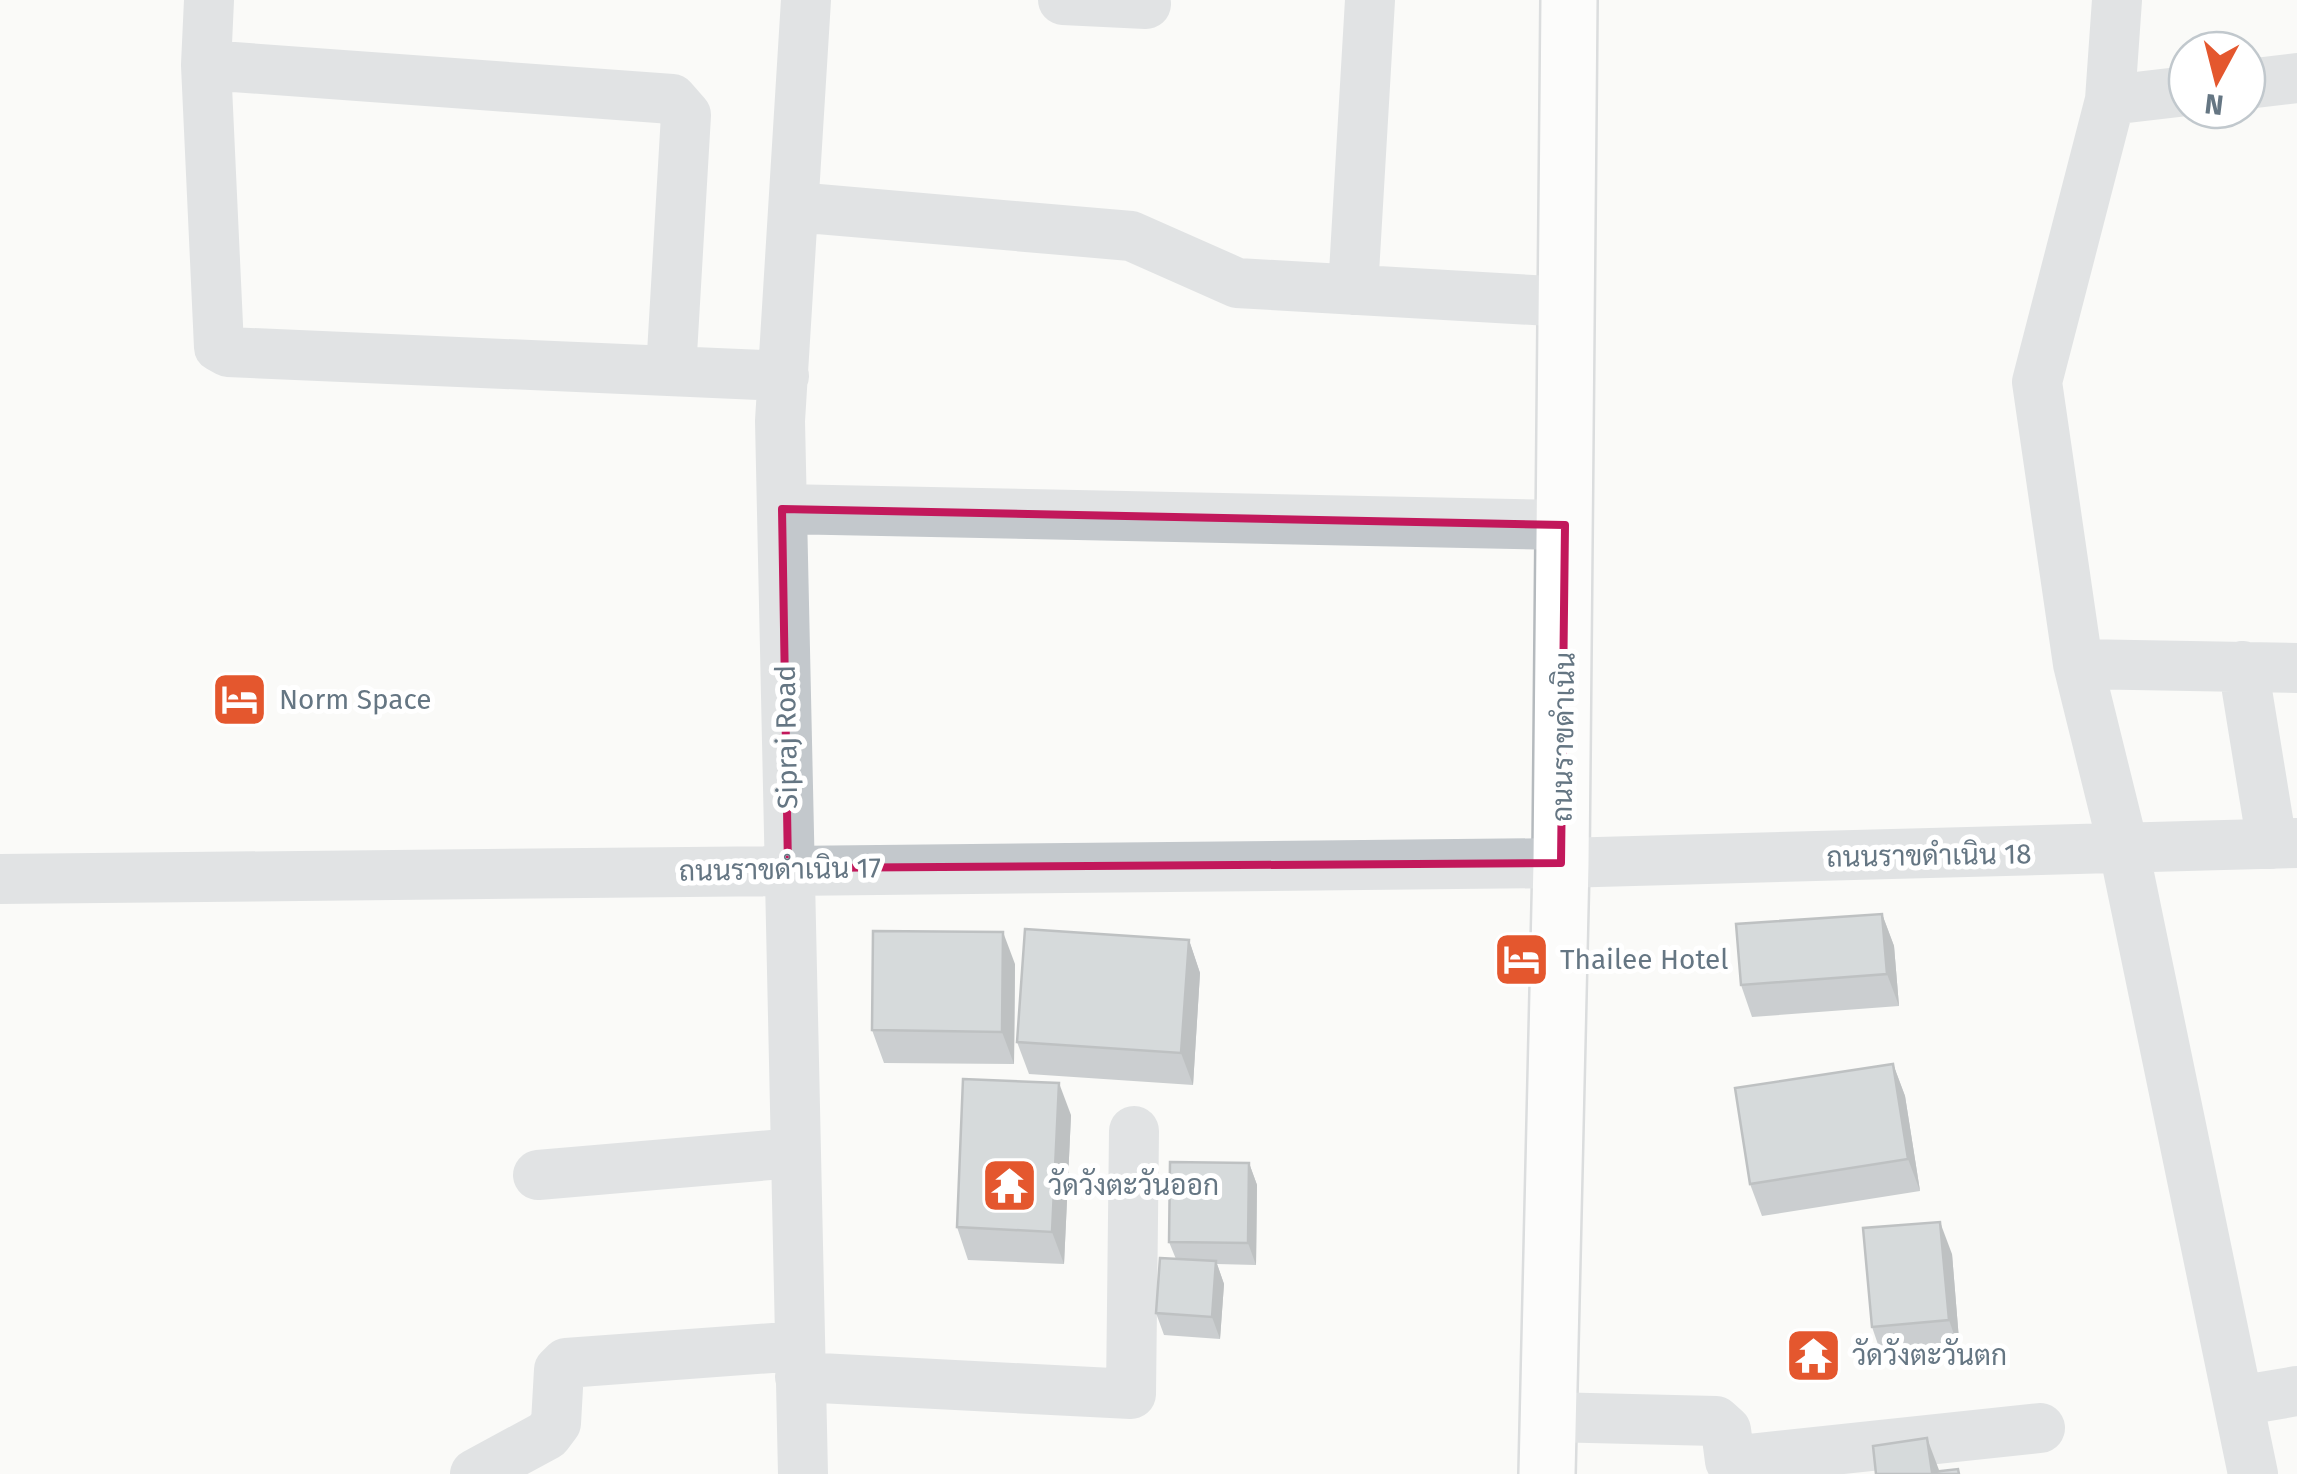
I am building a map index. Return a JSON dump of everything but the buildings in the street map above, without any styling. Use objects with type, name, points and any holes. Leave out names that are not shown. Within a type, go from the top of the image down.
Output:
[{"type":"main road","name":"ถนนราขดำเนิน","points":[[1547,1474],[1561,864],[1569,0]]},
{"type":"street","points":[[209,0],[206,65],[219,347],[228,352],[784,376]]},
{"type":"street","name":"Sipraj Road","points":[[803,1474],[782,508],[784,376],[806,0]]},
{"type":"street","points":[[1063,0],[1146,4]]},
{"type":"street","points":[[1353,290],[1370,0]]},
{"type":"street","points":[[2117,0],[2110,100],[2037,382],[2078,664],[2124,850],[2253,1474]]},
{"type":"street","points":[[206,65],[672,100],[686,115],[671,372]]},
{"type":"street","points":[[2267,82],[2297,78]]},
{"type":"street","points":[[2110,100],[2167,93]]},
{"type":"street","points":[[795,208],[1130,236],[1237,283],[1568,302]]},
{"type":"street","points":[[782,508],[1566,525]]},
{"type":"street","points":[[2078,664],[2297,668]]},
{"type":"street","points":[[2243,666],[2284,844]]},
{"type":"street","name":"ถนนราขดำเนิน 18","points":[[1561,864],[2284,844]]},
{"type":"street","name":"ถนนราขดำเนิน 17","points":[[0,879],[788,868],[1561,864]]},
{"type":"street","points":[[475,1474],[547,1435],[556,1424],[559,1370],[566,1363],[799,1362],[1131,1394],[1134,1131]]},
{"type":"street","points":[[538,1175],[794,1153]]},
{"type":"street","points":[[2238,1401],[2297,1391]]},
{"type":"street","points":[[1548,1417],[1716,1421],[1726,1430],[1730,1461],[2040,1428]]},
{"type":"highlighted area","points":[[782,509],[1565,525],[1561,863],[788,868]]},
{"type":"place","name":"Norm Space","points":[[240,699]]},
{"type":"place","name":"Thailee Hotel","points":[[1521,959]]},
{"type":"place","name":"วัดวังตะวันออก","points":[[1009,1185]]},
{"type":"place","name":"วัดวังตะวันตก","points":[[1813,1355]]}]
